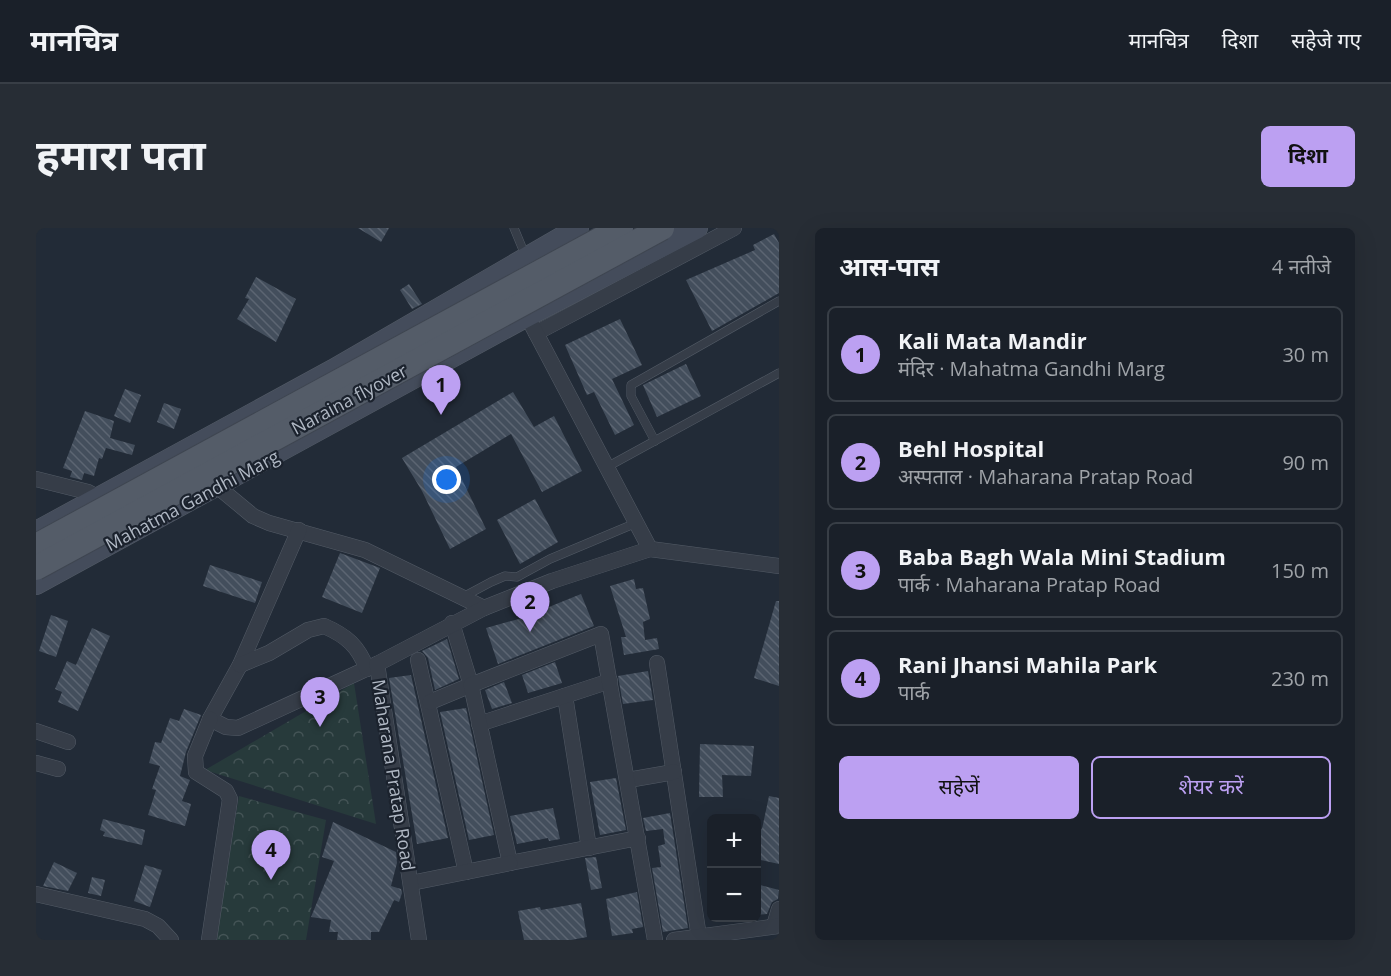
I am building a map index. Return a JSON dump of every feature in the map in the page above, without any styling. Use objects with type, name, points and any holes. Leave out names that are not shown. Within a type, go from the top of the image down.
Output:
[{"type":"main road","points":[[36,532],[356,357],[578,228]]},
{"type":"main road","name":"Naraina flyover","points":[[36,546],[621,228]]},
{"type":"main road","name":"Naraina flyover","points":[[36,568],[662,228]]},
{"type":"main road","name":"Mahatma Gandhi Marg","points":[[36,584],[381,397],[532,324],[697,228]]},
{"type":"main road","points":[[356,357],[367,370],[381,397]]},
{"type":"main road","points":[[102,496],[126,536]]},
{"type":"street","points":[[734,228],[532,324],[650,549],[779,566]]},
{"type":"street","points":[[36,479],[102,496]]},
{"type":"street","points":[[218,487],[253,516],[269,524],[365,550],[484,608]]},
{"type":"street","points":[[209,940],[230,799],[226,791],[196,772],[195,756],[210,719],[240,665],[298,530]]},
{"type":"street","name":"Maharana Pratap Road","points":[[419,940],[372,667],[484,608],[552,581],[650,549]]},
{"type":"street","points":[[452,624],[471,685],[510,863]]},
{"type":"street","points":[[210,719],[226,727],[238,728],[372,667],[351,641],[324,626],[308,630],[269,653],[240,665]]},
{"type":"street","points":[[430,702],[601,634],[655,940]]},
{"type":"street","points":[[418,660],[430,702],[466,872]]},
{"type":"street","points":[[657,663],[699,937]]},
{"type":"street","points":[[479,724],[610,681]]},
{"type":"street","points":[[565,696],[589,848]]},
{"type":"street","points":[[36,731],[68,742]]},
{"type":"street","points":[[36,763],[58,769]]},
{"type":"street","points":[[628,780],[674,772]]},
{"type":"street","points":[[411,883],[638,838]]},
{"type":"street","points":[[36,894],[145,919],[158,926],[171,940]]},
{"type":"street","points":[[675,940],[777,926],[779,909]]},
{"type":"lane","points":[[514,228],[526,258]]},
{"type":"lane","points":[[655,441],[631,396],[631,385],[779,301]]},
{"type":"lane","points":[[606,467],[779,373]]},
{"type":"lane","points":[[463,597],[505,576],[518,577],[550,559],[636,522]]},
{"type":"green space","points":[[354,683],[376,824],[205,770]]},
{"type":"green space","points":[[239,796],[326,820],[306,940],[216,940]]},
{"type":"building","points":[[358,228],[389,228],[381,242]]},
{"type":"building","points":[[774,234],[779,243],[779,293],[712,331],[686,280],[755,250],[753,245]]},
{"type":"building","points":[[256,277],[296,299],[276,342],[237,319],[249,299],[245,298]]},
{"type":"building","points":[[409,284],[422,304],[412,309],[400,290]]},
{"type":"building","points":[[620,319],[642,365],[612,379],[634,425],[615,435],[594,392],[587,395],[565,345]]},
{"type":"building","points":[[686,364],[701,396],[657,417],[643,385]]},
{"type":"building","points":[[125,389],[141,395],[130,423],[114,416]]},
{"type":"building","points":[[513,392],[534,427],[554,416],[582,471],[542,492],[511,434],[456,467],[486,529],[450,549],[422,491],[402,458]]},
{"type":"building","points":[[164,403],[181,409],[174,429],[157,422]]},
{"type":"building","points":[[85,411],[114,421],[110,438],[135,445],[132,455],[106,448],[102,459],[99,458],[94,476],[84,473],[82,480],[70,477],[72,471],[63,468]]},
{"type":"building","points":[[535,499],[558,542],[520,564],[497,520]]},
{"type":"building","points":[[340,553],[380,568],[362,613],[322,597]]},
{"type":"building","points":[[210,565],[262,582],[255,603],[203,586]]},
{"type":"building","points":[[634,579],[636,589],[643,588],[650,619],[643,622],[645,640],[657,638],[659,649],[624,655],[621,637],[626,637],[610,586]]},
{"type":"building","points":[[581,594],[594,626],[498,664],[486,628],[540,613],[539,611]]},
{"type":"building","points":[[776,601],[779,601],[779,686],[754,678]]},
{"type":"building","points":[[51,615],[68,621],[56,657],[39,651]]},
{"type":"building","points":[[92,628],[110,636],[78,711],[58,702],[62,692],[55,689],[67,661],[76,665]]},
{"type":"building","points":[[447,639],[459,679],[435,690],[428,658],[422,651]]},
{"type":"building","points":[[555,662],[562,683],[528,693],[522,675]]},
{"type":"building","points":[[648,671],[653,700],[623,704],[618,676]]},
{"type":"building","points":[[411,675],[448,838],[417,844],[389,678]]},
{"type":"building","points":[[504,682],[512,703],[492,709],[485,690]]},
{"type":"building","points":[[466,708],[494,835],[469,840],[440,712]]},
{"type":"building","points":[[184,709],[201,715],[186,752],[180,776],[190,780],[182,801],[191,804],[185,826],[148,815],[156,790],[152,789],[160,766],[149,763],[155,742],[161,743],[170,718],[179,721]]},
{"type":"building","points":[[700,744],[754,746],[751,776],[722,775],[723,797],[699,797]]},
{"type":"building","points":[[616,778],[626,830],[600,835],[590,782]]},
{"type":"building","points":[[769,796],[779,798],[779,864],[761,860],[762,829]]},
{"type":"building","points":[[553,808],[560,839],[549,841],[548,838],[517,844],[510,816]]},
{"type":"building","points":[[670,813],[688,928],[663,932],[652,868],[661,867],[658,846],[665,844],[663,829],[646,831],[643,818]]},
{"type":"building","points":[[103,819],[145,830],[142,845],[103,836],[105,832],[100,830]]},
{"type":"building","points":[[333,822],[396,852],[397,863],[391,886],[401,889],[402,893],[399,902],[394,900],[379,932],[371,932],[371,940],[337,940],[338,932],[329,932],[331,920],[311,917],[334,861],[322,857]]},
{"type":"building","points":[[596,857],[602,888],[591,890],[585,858]]},
{"type":"building","points":[[54,862],[77,873],[68,891],[43,886]]},
{"type":"building","points":[[145,865],[162,870],[150,907],[134,901]]},
{"type":"building","points":[[92,877],[105,880],[101,896],[88,893]]},
{"type":"building","points":[[761,885],[779,890],[778,899],[772,902],[767,914],[761,915]]},
{"type":"building","points":[[637,892],[643,927],[632,929],[633,933],[612,936],[606,899]]},
{"type":"building","points":[[581,903],[587,937],[571,940],[524,940],[518,911],[540,907],[541,910]]},
{"type":"place","name":"Kali Mata Mandir","points":[[441,415]]},
{"type":"place","name":"Behl Hospital","points":[[530,632]]},
{"type":"place","name":"Baba Bagh Wala Mini Stadium","points":[[320,727]]},
{"type":"place","name":"Rani Jhansi Mahila Park","points":[[271,880]]}]
